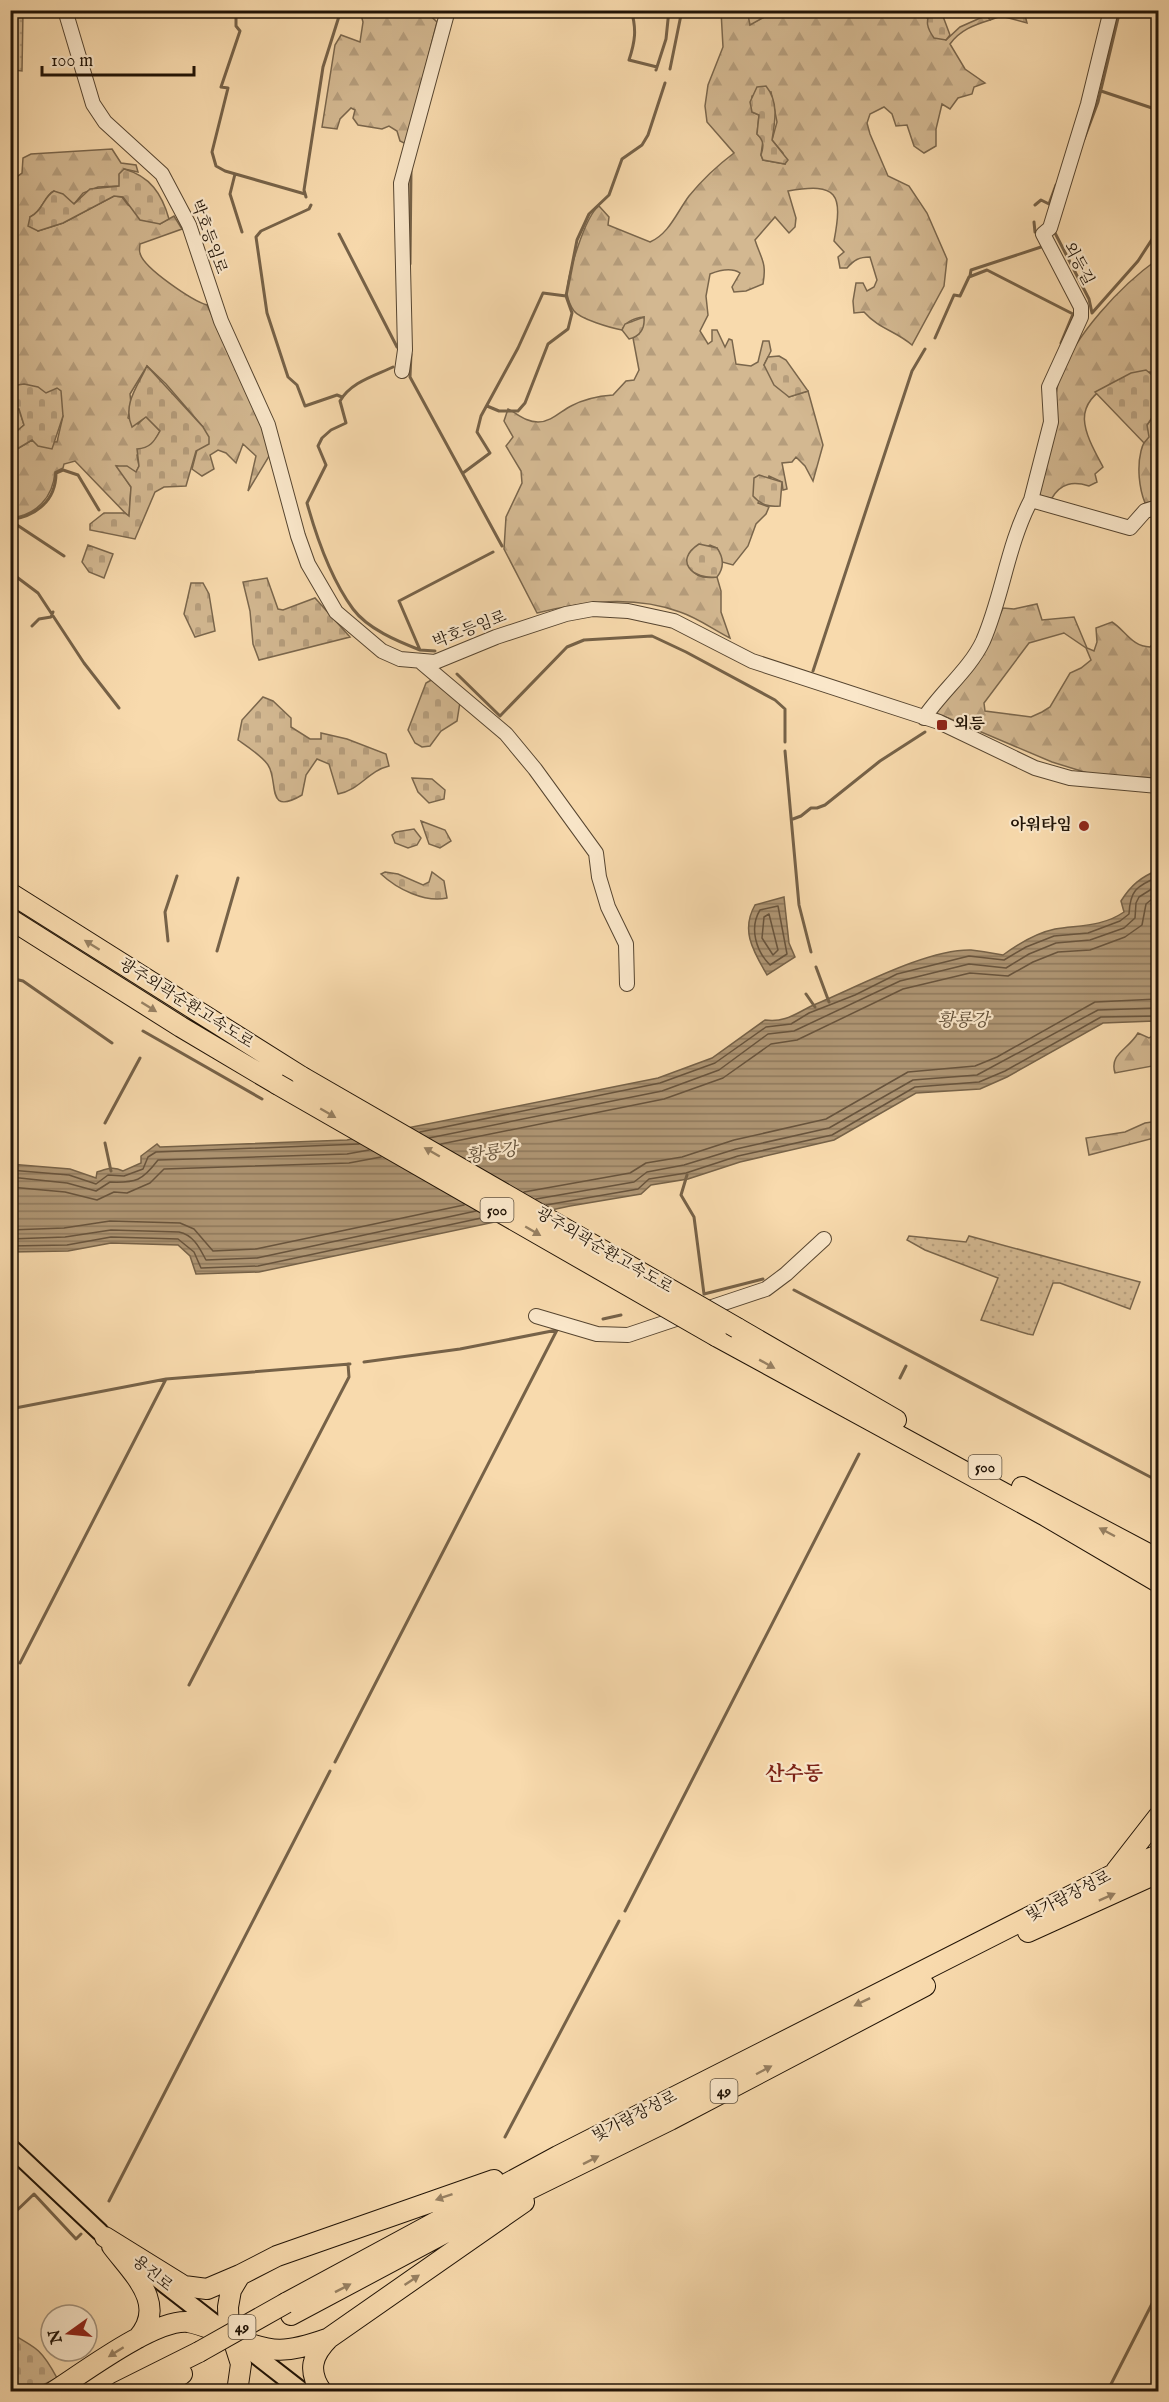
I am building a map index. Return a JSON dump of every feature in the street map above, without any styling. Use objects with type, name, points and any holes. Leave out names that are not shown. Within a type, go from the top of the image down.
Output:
[{"type":"highway","name":"광주외곽순환고속도로","points":[[12,894],[302,1077],[737,1328],[1001,1491],[1048,1509]]},
{"type":"highway","name":"광주외곽순환고속도로","points":[[10,919],[181,1027],[277,1084],[716,1336],[1048,1509]]},
{"type":"highway","points":[[1048,1509],[1118,1558],[1158,1582]]},
{"type":"highway","points":[[1048,1509],[1158,1559]]},
{"type":"highway","points":[[1118,1558],[1158,1594]]},
{"type":"highway","points":[[1114,1874],[1158,1817]]},
{"type":"highway","name":"빛가람장성로","points":[[150,2391],[203,2357],[558,2156],[1114,1874],[1158,1855]]},
{"type":"highway","name":"빛가람장성로","points":[[289,2309],[559,2176],[1025,1933],[1158,1873]]},
{"type":"highway","points":[[103,2234],[184,2286],[207,2289],[278,2256],[558,2156]]},
{"type":"highway","points":[[322,2391],[315,2383],[312,2361],[315,2351],[329,2338],[487,2231],[559,2176]]},
{"type":"highway","points":[[103,2234],[147,2293],[149,2319],[147,2328],[138,2338]]},
{"type":"highway","points":[[237,2391],[242,2364],[230,2337],[228,2307],[231,2290],[240,2275]]},
{"type":"highway","points":[[53,2391],[138,2338],[159,2328],[188,2322],[267,2350],[293,2350],[329,2338]]},
{"type":"highway","name":"빛가람장성로","points":[[119,2391],[203,2357]]},
{"type":"main road","name":"용진로","points":[[10,2146],[103,2234],[230,2337],[303,2391]]},
{"type":"street","name":"박호등임로","points":[[65,10],[93,104],[105,122],[162,174],[189,225],[221,321],[262,407],[298,536],[322,590],[336,612],[369,642],[400,659],[422,663],[435,662],[457,655],[496,637],[566,614],[593,609],[628,611],[674,621],[752,661],[939,722],[983,745],[1047,772],[1086,781],[1158,786]]},
{"type":"street","points":[[402,371],[405,350],[401,183],[448,10]]},
{"type":"street","name":"외등길","points":[[924,718],[982,643],[993,614],[1017,527],[1031,500],[1051,422],[1049,387],[1061,354],[1081,317],[1081,307],[1043,234],[1050,228],[1088,104],[1111,10]]},
{"type":"street","points":[[1031,500],[1130,528],[1145,511],[1158,507]]},
{"type":"street","points":[[422,663],[506,734],[535,769],[596,854],[598,877],[627,944],[627,984]]},
{"type":"street","points":[[536,1316],[597,1334],[628,1335],[766,1289],[824,1239]]},
{"type":"green space","points":[[412,10],[422,12],[437,22],[406,144],[400,141],[397,131],[389,126],[382,129],[358,125],[353,118],[355,110],[351,108],[340,119],[337,129],[322,127],[335,45],[341,35],[360,42],[363,22],[360,11]]},
{"type":"green space","points":[[747,10],[775,10],[775,11],[750,25]]},
{"type":"green space","points":[[931,10],[941,11],[950,35],[946,40],[934,38],[930,31],[927,21]]},
{"type":"green space","points":[[10,11],[23,11],[22,71],[14,70],[11,55]]},
{"type":"green space","points":[[721,11],[747,11],[751,24],[775,11],[931,11],[927,18],[946,40],[960,27],[987,15],[990,20],[963,32],[950,44],[965,69],[985,83],[974,87],[972,94],[958,98],[950,109],[942,104],[936,129],[936,146],[924,153],[914,146],[907,125],[896,126],[892,114],[884,107],[870,114],[867,123],[888,176],[909,186],[927,213],[947,259],[944,286],[912,345],[864,312],[854,313],[856,283],[863,283],[867,291],[874,287],[877,280],[870,257],[857,260],[847,268],[840,268],[838,257],[844,252],[834,241],[838,212],[837,202],[833,195],[827,190],[818,188],[788,191],[796,218],[795,227],[789,233],[775,217],[755,240],[764,265],[763,284],[746,291],[734,292],[732,287],[740,273],[725,270],[710,274],[706,296],[708,315],[700,331],[708,344],[712,341],[712,330],[717,330],[725,347],[729,339],[732,340],[736,364],[751,366],[758,362],[763,341],[769,341],[771,351],[764,365],[789,397],[808,391],[823,445],[813,481],[805,466],[796,457],[792,462],[782,463],[787,489],[783,490],[782,482],[769,476],[758,503],[769,507],[766,514],[756,524],[748,546],[733,565],[722,562],[717,548],[710,545],[687,560],[694,573],[717,577],[721,591],[721,612],[730,638],[687,615],[645,603],[591,603],[537,613],[504,549],[506,517],[522,483],[521,471],[506,446],[513,437],[504,421],[508,409],[530,421],[547,420],[581,401],[613,395],[626,381],[634,380],[639,370],[633,338],[639,334],[644,317],[631,320],[622,330],[596,323],[577,314],[567,294],[573,261],[588,221],[599,206],[609,217],[608,225],[650,242],[668,228],[699,184],[734,153],[707,122],[705,106],[708,85],[723,47]],"holes":[[[771,92],[777,122],[772,140],[783,153],[785,164],[763,160],[761,155],[763,140],[757,134],[759,115],[752,112],[752,96]]]},
{"type":"green space","points":[[984,11],[1024,11],[1027,23],[1001,16],[990,20]]},
{"type":"green space","points":[[766,86],[774,105],[772,140],[788,160],[785,164],[763,160],[761,155],[763,144],[757,134],[759,115],[752,112],[750,102],[757,87]]},
{"type":"green space","points":[[112,149],[121,163],[136,165],[138,172],[124,169],[120,186],[98,187],[83,193],[74,204],[54,191],[38,211],[30,217],[38,231],[63,223],[114,196],[122,197],[128,205],[160,224],[174,216],[182,229],[140,244],[140,252],[143,259],[159,275],[180,291],[207,305],[249,394],[271,453],[248,491],[256,456],[243,444],[236,463],[226,453],[218,450],[210,455],[214,469],[202,476],[192,469],[203,427],[166,384],[147,366],[130,394],[131,404],[128,418],[138,424],[146,416],[160,431],[154,442],[137,455],[139,466],[136,472],[117,466],[131,487],[129,517],[75,461],[64,464],[63,468],[55,472],[51,490],[42,504],[28,513],[11,518],[11,476],[16,474],[12,452],[32,440],[57,442],[63,416],[47,397],[35,388],[11,386],[11,181],[22,173],[23,158],[31,154]]},
{"type":"green space","points":[[124,169],[141,176],[154,187],[169,219],[160,224],[140,220],[123,197],[114,196],[63,223],[38,231],[28,226],[30,217],[38,211],[54,191],[63,194],[74,204],[90,189],[119,186],[119,174]]},
{"type":"green space","points":[[1158,259],[1158,380],[1151,372],[1134,374],[1098,392],[1085,411],[1084,421],[1091,443],[1103,467],[1095,474],[1097,482],[1089,486],[1068,484],[1059,489],[1052,498],[1041,497],[1038,491],[1059,378],[1066,362],[1100,312],[1143,270]]},
{"type":"green space","points":[[644,317],[641,331],[637,336],[629,339],[622,330],[625,324]]},
{"type":"green space","points":[[779,356],[786,360],[808,391],[789,397],[774,385],[764,365],[768,357]]},
{"type":"green space","points":[[147,366],[203,427],[209,437],[209,444],[196,451],[186,486],[164,487],[155,492],[135,539],[90,530],[90,524],[104,513],[125,513],[129,516],[131,487],[116,466],[127,466],[136,472],[139,466],[137,449],[151,444],[160,431],[146,417],[132,427],[129,419],[132,395]]},
{"type":"green space","points":[[1146,370],[1158,380],[1158,409],[1147,425],[1149,437],[1144,443],[1095,392],[1131,373]]},
{"type":"green space","points":[[24,384],[38,387],[46,393],[57,388],[61,391],[63,416],[52,449],[38,446],[32,440],[12,452],[16,474],[11,476],[11,436],[24,425],[19,409],[11,408],[11,386]]},
{"type":"green space","points":[[11,408],[19,409],[24,425],[11,436]]},
{"type":"green space","points":[[1158,409],[1158,501],[1145,503],[1141,491],[1139,464],[1147,436],[1147,425]]},
{"type":"green space","points":[[759,475],[782,482],[780,506],[765,505],[753,496],[754,478]]},
{"type":"green space","points":[[699,544],[717,548],[722,559],[722,567],[717,577],[700,576],[689,568],[687,557],[691,550]]},
{"type":"green space","points":[[88,545],[113,554],[104,578],[89,572],[82,562]]},
{"type":"green space","points":[[267,578],[278,609],[283,610],[315,598],[350,637],[259,660],[253,644],[250,611],[243,582]]},
{"type":"green space","points":[[191,583],[203,583],[209,594],[215,631],[195,637],[184,614]]},
{"type":"green space","points":[[1037,604],[1042,620],[1074,617],[1087,648],[1094,651],[1097,642],[1096,628],[1112,622],[1138,644],[1150,647],[1158,638],[1158,778],[1094,775],[1052,762],[934,712],[996,624],[1003,608],[1014,609]],"holes":[[[1064,633],[1086,648],[1091,660],[1070,673],[1050,707],[1042,712],[1031,717],[985,711],[984,703],[1029,643]]]},
{"type":"green space","points":[[433,679],[460,702],[457,721],[441,731],[430,746],[422,747],[415,743],[408,730],[426,683]]},
{"type":"green space","points":[[263,697],[273,701],[291,718],[291,727],[310,739],[321,739],[321,733],[347,739],[386,754],[389,766],[375,772],[352,789],[338,794],[329,764],[317,759],[306,775],[302,795],[283,802],[275,794],[268,765],[259,755],[238,740],[242,720]]},
{"type":"green space","points":[[412,778],[432,779],[445,790],[444,799],[429,803],[418,792]]},
{"type":"green space","points":[[421,821],[445,830],[451,841],[440,848],[429,844]]},
{"type":"green space","points":[[414,829],[421,838],[417,845],[408,848],[395,843],[392,835],[396,832]]},
{"type":"green space","points":[[385,872],[398,874],[423,885],[429,882],[432,872],[444,881],[447,898],[421,897],[412,894],[381,874]]},
{"type":"green space","points":[[1158,1032],[1158,1065],[1115,1073],[1117,1056],[1138,1033],[1149,1038]]},
{"type":"green space","points":[[1158,1121],[1158,1137],[1089,1155],[1086,1138],[1125,1132],[1145,1123]]},
{"type":"green space","points":[[909,1236],[966,1242],[969,1236],[1140,1282],[1130,1309],[1060,1283],[1053,1283],[1033,1335],[981,1320],[998,1278],[925,1250],[907,1240]]},
{"type":"green space","points":[[10,2333],[38,2351],[39,2363],[48,2363],[57,2378],[35,2389],[18,2391],[11,2383]]},
{"type":"water","name":"황룡강","points":[[1158,870],[1158,1023],[1155,1021],[1103,1023],[1007,1077],[980,1089],[916,1093],[834,1140],[740,1162],[688,1179],[651,1185],[641,1194],[570,1206],[259,1272],[196,1274],[190,1256],[178,1245],[111,1243],[68,1251],[11,1252],[10,1164],[70,1169],[96,1178],[97,1172],[113,1168],[123,1171],[141,1163],[141,1156],[157,1144],[160,1147],[347,1140],[658,1078],[712,1058],[765,1020],[780,1020],[792,1016],[913,962],[953,951],[971,950],[1003,955],[1027,939],[1041,933],[1090,925],[1116,917],[1124,912],[1121,901],[1129,890],[1141,879]]},
{"type":"water","points":[[784,897],[789,943],[795,957],[767,975],[750,941],[749,924],[755,905]]},
{"type":"waterway","points":[[236,10],[236,26],[240,31],[221,87],[228,88],[212,152],[216,166],[225,171],[305,194]]},
{"type":"waterway","points":[[306,197],[304,190],[323,67],[341,10]]},
{"type":"waterway","points":[[631,10],[635,35],[629,60],[657,67]]},
{"type":"waterway","points":[[656,70],[666,39],[669,10]]},
{"type":"waterway","points":[[670,69],[682,10]]},
{"type":"waterway","points":[[1084,139],[1098,102],[1120,10]]},
{"type":"waterway","points":[[463,473],[490,453],[477,432],[481,416],[518,348],[543,293],[566,296],[577,240],[589,214],[609,195],[622,159],[642,145],[648,135],[665,83]]},
{"type":"waterway","points":[[1101,91],[1158,110]]},
{"type":"waterway","points":[[410,264],[411,171]]},
{"type":"waterway","points":[[235,174],[230,194],[242,232]]},
{"type":"waterway","points":[[1035,205],[1041,200],[1049,204],[1056,185]]},
{"type":"waterway","points":[[311,205],[309,209],[261,231],[256,237],[267,313],[288,377],[297,385],[305,406],[337,395],[342,397]]},
{"type":"waterway","points":[[1034,222],[1035,232]]},
{"type":"waterway","points":[[1054,231],[1089,299],[1092,313],[1138,261],[1158,230]]},
{"type":"waterway","points":[[339,234],[397,347]]},
{"type":"waterway","points":[[970,276],[971,270],[1041,247]]},
{"type":"waterway","points":[[935,338],[954,295],[960,296],[969,277],[987,270],[1073,314],[1061,343]]},
{"type":"waterway","points":[[487,406],[499,411],[518,411],[525,403],[548,344],[568,329],[572,313],[566,296]]},
{"type":"waterway","points":[[813,671],[912,371],[925,349]]},
{"type":"waterway","points":[[411,354],[410,377],[502,546]]},
{"type":"waterway","points":[[393,367],[357,384],[340,401],[346,423],[331,430],[322,438],[318,446],[326,465],[307,503],[325,558],[353,609],[375,628],[420,650]]},
{"type":"waterway","points":[[10,520],[28,515],[43,506],[52,492],[56,473],[63,470],[78,475],[99,510]]},
{"type":"waterway","points":[[11,521],[64,556]]},
{"type":"waterway","points":[[435,651],[420,650],[399,601],[493,552]]},
{"type":"waterway","points":[[10,572],[38,593],[84,663],[119,708]]},
{"type":"waterway","points":[[32,626],[39,619],[51,617],[53,612]]},
{"type":"waterway","points":[[457,674],[500,716],[567,647],[584,640],[652,636],[775,700],[785,709],[785,742]]},
{"type":"waterway","points":[[793,819],[811,808],[825,805],[880,761],[925,732]]},
{"type":"waterway","points":[[785,751],[799,905],[811,952]]},
{"type":"waterway","points":[[168,941],[165,912],[177,876]]},
{"type":"waterway","points":[[217,951],[238,878]]},
{"type":"waterway","points":[[816,967],[829,1002]]},
{"type":"waterway","points":[[10,978],[23,981],[112,1043]]},
{"type":"waterway","points":[[806,994],[815,1007]]},
{"type":"waterway","points":[[143,1031],[262,1099]]},
{"type":"waterway","points":[[105,1123],[140,1058]]},
{"type":"waterway","points":[[105,1143],[111,1171]]},
{"type":"waterway","points":[[687,1175],[681,1195],[694,1217],[704,1294],[763,1279]]},
{"type":"waterway","points":[[794,1290],[1158,1481]]},
{"type":"waterway","points":[[603,1319],[621,1315]]},
{"type":"waterway","points":[[364,1362],[460,1349],[557,1330]]},
{"type":"waterway","points":[[335,1762],[557,1330]]},
{"type":"waterway","points":[[189,1685],[349,1377],[348,1364]]},
{"type":"waterway","points":[[10,1409],[166,1379],[350,1364]]},
{"type":"waterway","points":[[900,1378],[906,1366]]},
{"type":"waterway","points":[[20,1663],[166,1379]]},
{"type":"waterway","points":[[625,1911],[859,1454]]},
{"type":"waterway","points":[[109,2201],[330,1771]]},
{"type":"waterway","points":[[505,2137],[619,1921]]},
{"type":"waterway","points":[[10,2217],[34,2194],[76,2239],[81,2234]]},
{"type":"waterway","points":[[1107,2392],[1158,2292]]},
{"type":"place","name":"외등","points":[[942,725]]},
{"type":"place","name":"아워타임","points":[[1084,826]]},
{"type":"district","name":"산수동","points":[[794,1774]]}]
